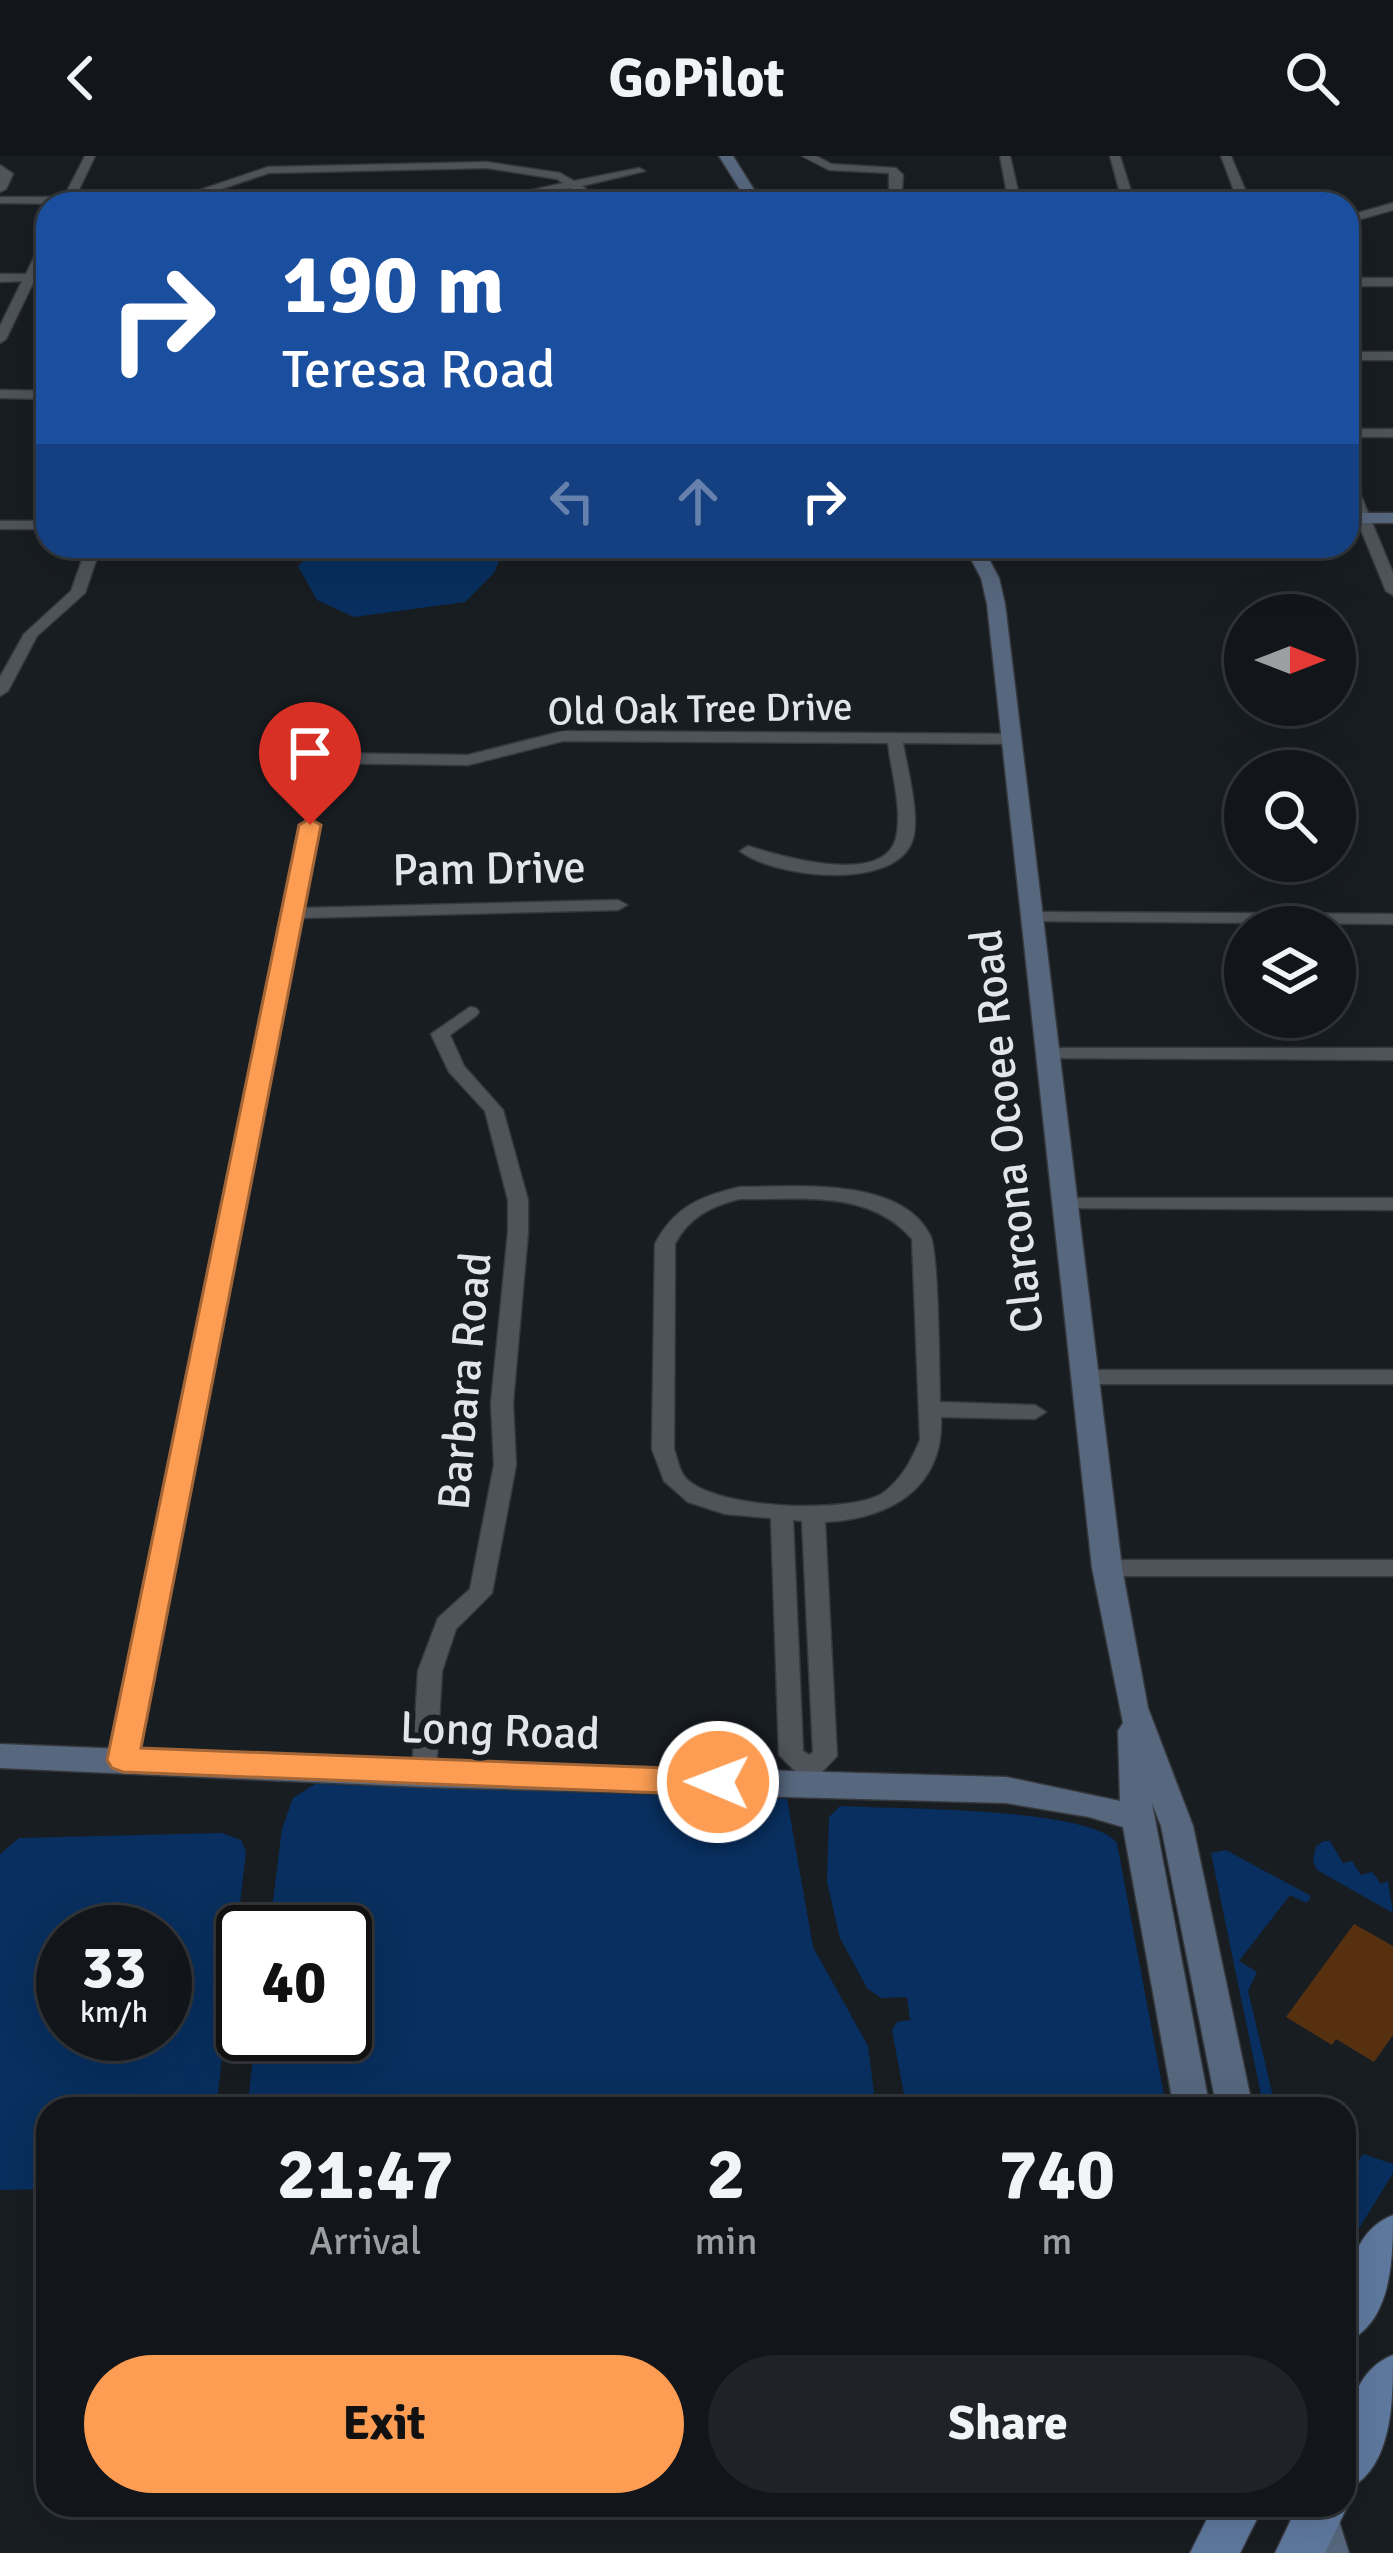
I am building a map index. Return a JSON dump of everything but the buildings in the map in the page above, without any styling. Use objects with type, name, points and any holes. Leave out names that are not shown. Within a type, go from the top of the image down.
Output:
[{"type":"main road","points":[[726,156],[748,192]]},
{"type":"main road","points":[[1359,518],[1393,518]]},
{"type":"main road","name":"Clarcona Ocoee Road","points":[[979,558],[996,604],[1082,1377],[1107,1568],[1133,1708],[1137,1819],[1190,2097]]},
{"type":"main road","name":"Clarcona Ocoee Road","points":[[1133,1708],[1177,1826],[1232,2097]]},
{"type":"main road","name":"Long Road","points":[[0,1756],[424,1774],[809,1777],[1006,1790],[1088,1804],[1137,1819]]},
{"type":"main road","points":[[1137,1819],[1160,1848],[1205,1966]]},
{"type":"main road","points":[[1356,2283],[1393,2236]]},
{"type":"main road","points":[[1356,2446],[1393,2377]]},
{"type":"main road","points":[[1214,2553],[1234,2517]]},
{"type":"street","points":[[72,192],[90,156]]},
{"type":"street","points":[[807,156],[829,166],[892,170],[897,175],[896,192]]},
{"type":"street","points":[[1006,156],[1013,192]]},
{"type":"street","points":[[1115,156],[1126,192]]},
{"type":"street","points":[[1226,156],[1240,192]]},
{"type":"street","points":[[201,192],[292,167],[487,164],[543,170],[586,192]]},
{"type":"street","points":[[0,168],[7,174],[0,189]]},
{"type":"street","points":[[533,192],[640,170]]},
{"type":"street","points":[[0,200],[36,201]]},
{"type":"street","points":[[1359,216],[1393,206]]},
{"type":"street","points":[[0,339],[36,265]]},
{"type":"street","points":[[0,278],[36,277]]},
{"type":"street","points":[[1359,282],[1393,282]]},
{"type":"street","points":[[1359,356],[1393,356]]},
{"type":"street","points":[[0,394],[36,394]]},
{"type":"street","points":[[1359,433],[1393,433]]},
{"type":"street","points":[[0,525],[36,525]]},
{"type":"street","points":[[1359,527],[1393,591]]},
{"type":"street","points":[[0,691],[31,634],[78,593],[90,558]]},
{"type":"street","name":"Old Oak Tree Drive","points":[[320,758],[469,760],[563,736],[1013,740]]},
{"type":"street","points":[[748,851],[772,863],[806,869],[874,865],[896,855],[905,839],[895,740]]},
{"type":"street","points":[[123,1760],[310,825]]},
{"type":"street","name":"Pam Drive","points":[[290,914],[618,905]]},
{"type":"street","points":[[1033,917],[1393,920]]},
{"type":"street","name":"Barbara Road","points":[[424,1774],[430,1671],[446,1624],[481,1593],[505,1465],[502,1403],[518,1200],[494,1110],[456,1068],[440,1034],[470,1012]]},
{"type":"street","points":[[1048,1054],[1393,1054]]},
{"type":"street","points":[[740,1193],[849,1196],[892,1207],[911,1222],[926,1257],[930,1409],[932,1440],[918,1472],[889,1500],[856,1512],[782,1514],[725,1506],[696,1496],[674,1481],[663,1449],[665,1244],[674,1223],[702,1202],[740,1193]]},
{"type":"street","points":[[1064,1204],[1393,1204]]},
{"type":"street","points":[[1082,1377],[1393,1377]]},
{"type":"street","points":[[930,1409],[1035,1412]]},
{"type":"street","points":[[782,1514],[791,1755],[809,1777],[825,1756],[813,1514]]},
{"type":"street","points":[[1107,1568],[1393,1568]]},
{"type":"shaded area","points":[[307,558],[499,561],[494,573],[465,602],[354,617],[317,600],[298,566]]},
{"type":"shaded area","points":[[315,1784],[787,1799],[813,1947],[868,2046],[874,2097],[248,2097],[253,2061],[372,2061],[372,1905],[272,1905],[282,1829],[293,1798]]},
{"type":"shaded area","points":[[840,1806],[1031,1816],[1099,1831],[1117,1843],[1164,2097],[905,2097],[892,2030],[897,2022],[910,2020],[907,1997],[881,1998],[867,1988],[840,1938],[827,1882],[829,1817]]},
{"type":"shaded area","points":[[222,1833],[241,1840],[246,1852],[240,1905],[216,1905],[216,2061],[222,2061],[217,2097],[36,2097],[36,2189],[0,2190],[0,1854],[19,1838]]},
{"type":"shaded area","points":[[1330,1841],[1343,1863],[1352,1861],[1361,1875],[1372,1872],[1381,1884],[1388,1881],[1393,1913],[1317,1870],[1313,1861],[1316,1846]]},
{"type":"shaded area","points":[[1226,1850],[1311,1896],[1307,1903],[1290,1895],[1239,1961],[1257,1972],[1248,1991],[1273,2097],[1262,2097],[1211,1853]]},
{"type":"shaded area","points":[[1363,2154],[1393,2164],[1393,2173],[1356,2233],[1356,2164]]},
{"type":"route","points":[[310,825],[123,1760],[718,1782]]}]
